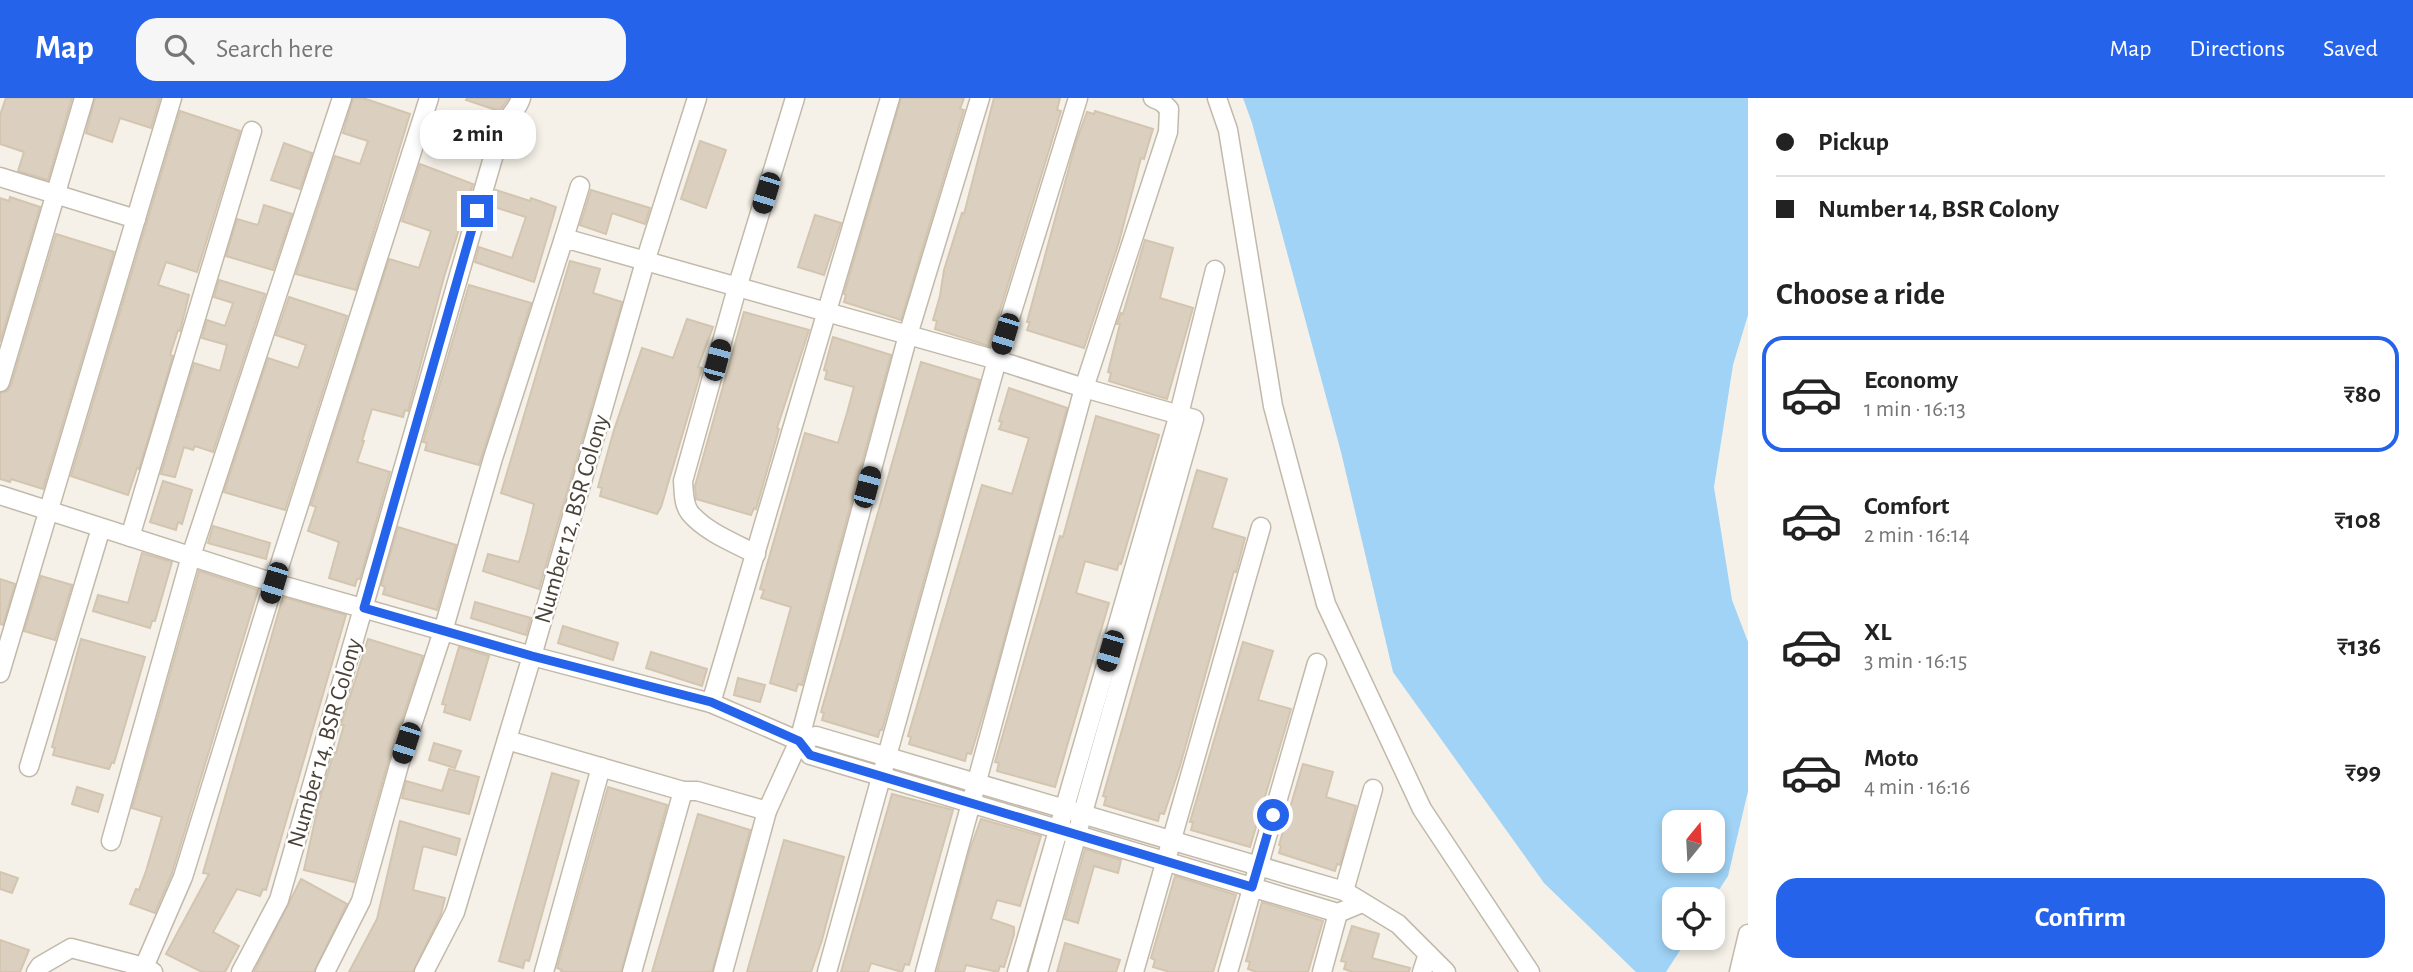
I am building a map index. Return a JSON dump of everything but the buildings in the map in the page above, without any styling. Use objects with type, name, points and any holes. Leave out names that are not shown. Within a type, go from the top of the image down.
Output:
[{"type":"street","points":[[0,382],[84,98]]},
{"type":"street","points":[[0,673],[172,98]]},
{"type":"street","points":[[111,841],[191,556],[342,98]]},
{"type":"street","points":[[36,972],[40,966],[71,948],[144,968],[183,877],[429,98]]},
{"type":"street","name":"Number 14, BSR Colony","points":[[241,972],[279,900],[485,185],[503,127],[517,110],[521,98]]},
{"type":"street","name":"Number 12, BSR Colony","points":[[424,972],[454,912],[532,656],[645,262],[697,98]]},
{"type":"street","points":[[756,554],[720,537],[690,512],[684,499],[683,481],[737,288],[795,98]]},
{"type":"street","points":[[711,702],[890,98]]},
{"type":"street","points":[[723,972],[767,811],[799,741],[908,335],[980,98]]},
{"type":"street","points":[[827,972],[997,360],[1078,98]]},
{"type":"street","points":[[925,972],[1084,388],[1168,132],[1169,109],[1153,98]]},
{"type":"street","points":[[1217,98],[1228,130],[1273,405],[1326,604],[1422,809],[1530,972]]},
{"type":"street","points":[[130,537],[252,131]]},
{"type":"street","points":[[0,177],[136,219]]},
{"type":"street","points":[[325,972],[361,901],[399,765],[443,631],[493,458],[580,186]]},
{"type":"street","points":[[564,238],[997,360],[1194,419],[1038,972]]},
{"type":"street","points":[[1017,972],[1179,414],[1215,270]]},
{"type":"street","points":[[0,495],[274,583],[532,656],[711,702],[799,741],[810,755],[880,776],[1338,913],[1362,903]]},
{"type":"street","points":[[1135,972],[1261,527]]},
{"type":"street","points":[[29,767],[101,528]]},
{"type":"street","points":[[1228,972],[1317,663]]},
{"type":"street","points":[[799,741],[816,736],[1344,891],[1398,924],[1446,972]]},
{"type":"street","points":[[507,740],[683,791],[697,791],[767,811]]},
{"type":"street","points":[[544,972],[601,767]]},
{"type":"street","points":[[1344,891],[1373,789]]},
{"type":"street","points":[[632,972],[683,791]]},
{"type":"street","points":[[1322,972],[1338,913]]},
{"type":"street","points":[[1739,972],[1748,934]]},
{"type":"street","points":[[1422,972],[1428,954]]},
{"type":"water","points":[[1243,98],[1748,98],[1748,315],[1733,365],[1714,487],[1732,600],[1748,642],[1748,791],[1728,876],[1721,887],[1662,887],[1662,950],[1680,950],[1666,972],[1636,972],[1544,883],[1393,672],[1341,452]]},
{"type":"route","points":[[477,211],[364,608],[532,656],[711,702],[799,741],[810,755],[1252,887],[1273,815]]}]
